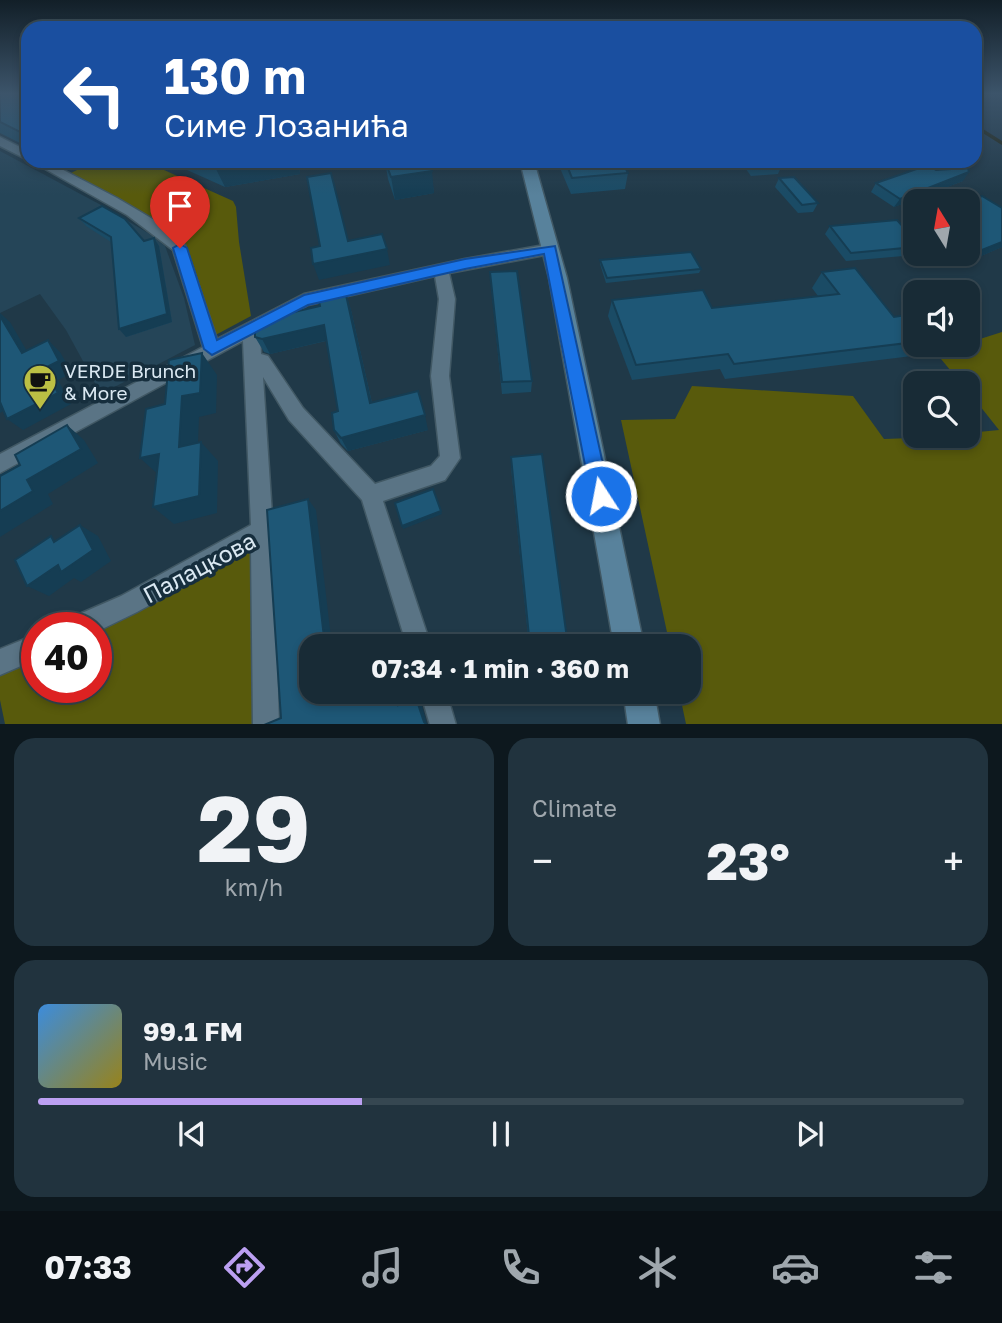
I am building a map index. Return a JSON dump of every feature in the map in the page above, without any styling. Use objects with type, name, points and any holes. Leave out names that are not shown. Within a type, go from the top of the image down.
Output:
[{"type":"street","points":[[0,141],[21,152]]},
{"type":"street","points":[[49,168],[170,238],[180,248],[212,349]]},
{"type":"street","points":[[529,168],[577,370],[627,634]]},
{"type":"street","points":[[0,464],[304,300],[441,269],[550,249]]},
{"type":"street","points":[[371,495],[438,472],[450,458],[440,376],[447,299],[441,269]]},
{"type":"street","points":[[251,328],[262,531]]},
{"type":"street","points":[[252,360],[262,361],[296,414],[371,495],[415,634]]},
{"type":"street","name":"Палацкова","points":[[112,612],[262,531],[266,724]]},
{"type":"street","points":[[0,662],[21,653]]},
{"type":"street","points":[[437,704],[443,724]]},
{"type":"street","points":[[640,704],[644,724]]},
{"type":"shaded area","points":[[0,151],[21,162],[21,168],[32,168],[101,205],[165,246],[184,298],[195,345],[101,394],[66,330],[40,294],[0,313]]},
{"type":"shaded area","points":[[160,168],[233,201],[251,316],[208,339],[180,248],[65,176],[77,170]]},
{"type":"shaded area","points":[[1002,332],[1002,724],[686,724],[682,704],[701,704],[701,634],[667,634],[621,420],[675,419],[692,386],[853,396],[884,439],[903,438],[903,448],[980,448],[980,432],[999,430],[980,406],[980,371],[951,371],[939,357],[980,357],[980,339]]},
{"type":"shaded area","points":[[262,531],[266,724],[5,724],[0,700],[0,662],[21,653],[21,703],[112,703],[113,612]]},
{"type":"building","points":[[10,127],[21,127],[21,132]]},
{"type":"building","points":[[388,168],[431,168],[432,171],[391,177]]},
{"type":"building","points":[[568,168],[626,168],[628,173],[572,178]]},
{"type":"building","points":[[919,168],[968,168],[969,172],[926,189],[903,189],[903,198],[900,199],[876,183]]},
{"type":"building","points":[[331,173],[348,241],[382,234],[387,249],[313,264],[311,248],[320,246],[307,177]]},
{"type":"building","points":[[794,177],[818,203],[802,205],[779,178]]},
{"type":"building","points":[[980,197],[1002,208],[1002,242],[982,250],[980,249]]},
{"type":"building","points":[[102,206],[125,219],[144,241],[154,238],[167,314],[119,329],[111,237],[79,218]]},
{"type":"building","points":[[897,220],[903,227],[903,248],[851,253],[830,226]]},
{"type":"building","points":[[691,252],[701,269],[607,278],[600,260]]},
{"type":"building","points":[[855,268],[894,317],[903,316],[903,343],[734,364],[728,354],[636,365],[612,300],[703,290],[712,308],[839,294],[822,272]]},
{"type":"building","points":[[517,271],[532,381],[502,382],[490,272]]},
{"type":"building","points":[[346,295],[370,403],[418,391],[425,415],[341,438],[334,430],[332,413],[338,411],[324,325],[262,339],[255,337],[255,321],[320,306],[319,301]]},
{"type":"building","points":[[0,316],[22,353],[48,340],[59,361],[45,368],[58,393],[7,419],[0,402]]},
{"type":"building","points":[[202,353],[200,393],[182,396],[179,447],[201,442],[199,496],[153,507],[159,454],[140,458],[146,409],[165,404],[169,360]]},
{"type":"building","points":[[67,425],[81,449],[27,480],[33,491],[0,511],[0,476],[20,465],[15,455]]},
{"type":"building","points":[[542,454],[566,634],[529,634],[511,457]]},
{"type":"building","points":[[433,489],[441,511],[402,526],[395,503]]},
{"type":"building","points":[[308,499],[324,634],[299,634],[299,704],[418,704],[426,724],[266,724],[281,718],[267,510]]},
{"type":"building","points":[[80,525],[93,550],[61,572],[58,565],[27,586],[15,560],[51,536],[54,542]]},
{"type":"waterway","points":[[982,130],[1002,143]]},
{"type":"place","name":"VERDE Brunch & More","points":[[40,411]]},
{"type":"route","points":[[180,248],[212,349],[304,300],[465,264],[550,249],[601,496]]}]
